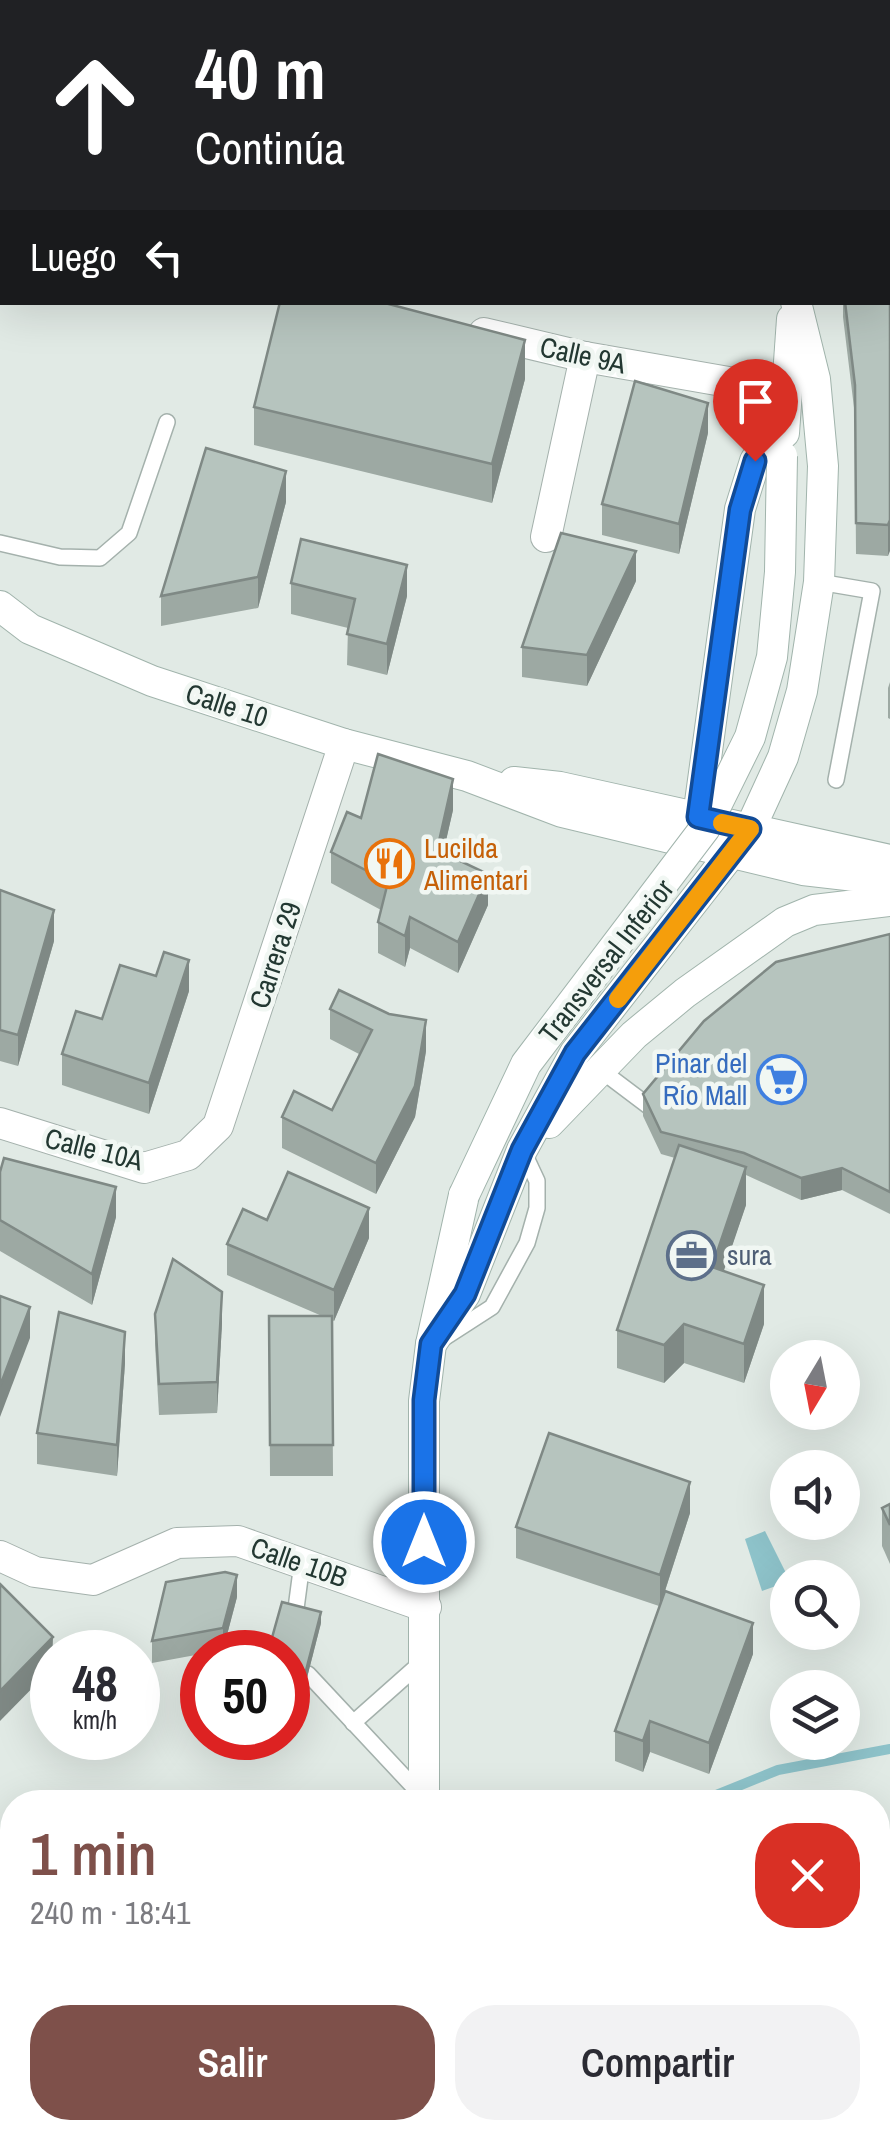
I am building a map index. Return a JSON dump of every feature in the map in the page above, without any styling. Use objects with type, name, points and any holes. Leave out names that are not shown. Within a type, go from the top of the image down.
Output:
[{"type":"main road","name":"Transversal Inferior","points":[[424,1790],[424,1400],[431,1344],[464,1195],[526,1064],[705,828],[750,737],[772,657],[780,572],[785,404],[795,305]]},
{"type":"main road","points":[[431,1344],[465,1294],[522,1150],[575,1053],[742,841],[783,757],[802,691],[818,582],[823,466],[815,379],[796,305]]},
{"type":"main road","name":"Calle 9A","points":[[456,326],[785,404]]},
{"type":"main road","points":[[546,537],[585,357]]},
{"type":"main road","points":[[698,817],[740,510],[755,461],[785,404]]},
{"type":"main road","name":"Calle 10","points":[[0,606],[30,629],[152,680],[344,744],[466,776],[562,812],[890,860]]},
{"type":"main road","name":"Carrera 29","points":[[188,1155],[218,1126],[344,744]]},
{"type":"main road","name":"Calle 10","points":[[466,776],[560,786],[698,817],[803,870],[890,880]]},
{"type":"main road","points":[[522,1150],[598,1068],[685,992],[785,922],[814,910],[890,901]]},
{"type":"main road","name":"Calle 10A","points":[[0,1123],[144,1168],[188,1155]]},
{"type":"main road","name":"Calle 10B","points":[[0,1556],[36,1572],[93,1580],[177,1543],[238,1541],[426,1607]]},
{"type":"lane","points":[[0,543],[60,557],[100,558],[129,533],[168,422]]},
{"type":"lane","points":[[818,582],[872,591],[836,780]]},
{"type":"lane","points":[[598,1068],[679,1130]]},
{"type":"lane","points":[[295,1616],[302,1562]]},
{"type":"lane","points":[[352,1723],[424,1660]]},
{"type":"lane","points":[[310,1676],[414,1790]]},
{"type":"water","points":[[765,1531],[780,1560],[770,1560],[770,1588],[762,1591],[745,1539]]},
{"type":"building","points":[[279,305],[392,305],[525,340],[492,464],[254,407]]},
{"type":"building","points":[[845,305],[890,305],[888,525],[856,523],[855,385]]},
{"type":"building","points":[[635,381],[708,403],[679,524],[602,504]]},
{"type":"building","points":[[206,448],[286,471],[258,577],[161,596]]},
{"type":"building","points":[[561,533],[636,551],[587,655],[522,647]]},
{"type":"building","points":[[301,539],[407,565],[387,644],[347,634],[355,599],[291,583]]},
{"type":"building","name":"Lucilda Alimentari","points":[[378,754],[453,779],[437,850],[488,874],[458,942],[410,917],[405,936],[378,922],[388,882],[331,852],[347,812],[361,818]]},
{"type":"building","points":[[0,890],[54,910],[18,1035],[0,1030]]},
{"type":"building","name":"Pinar del Río Mall","points":[[890,934],[890,1192],[842,1168],[801,1178],[744,1153],[661,1132],[643,1094],[704,1021],[776,962]]},
{"type":"building","points":[[164,952],[189,960],[149,1083],[62,1054],[76,1011],[102,1019],[120,965],[156,976]]},
{"type":"building","points":[[339,990],[389,1014],[426,1020],[415,1086],[376,1163],[282,1117],[294,1091],[332,1110],[372,1030],[330,1009]]},
{"type":"building","name":"sura","points":[[679,1145],[746,1167],[712,1267],[764,1285],[744,1344],[684,1324],[664,1345],[617,1330]]},
{"type":"building","points":[[4,1158],[116,1187],[92,1274],[0,1220],[0,1172]]},
{"type":"building","points":[[288,1172],[369,1208],[334,1290],[227,1244],[243,1209],[267,1220]]},
{"type":"building","points":[[173,1259],[222,1292],[217,1382],[159,1384],[155,1314]]},
{"type":"building","points":[[0,1296],[30,1307],[0,1386]]},
{"type":"building","points":[[59,1312],[125,1332],[117,1445],[37,1433]]},
{"type":"building","points":[[269,1316],[332,1316],[333,1445],[270,1445]]},
{"type":"building","points":[[549,1433],[690,1482],[660,1575],[516,1527]]},
{"type":"building","points":[[890,1504],[890,1525],[882,1508]]},
{"type":"building","points":[[225,1572],[237,1575],[223,1628],[180,1630],[180,1636],[160,1640],[160,1630],[155,1630],[166,1582]]},
{"type":"building","points":[[0,1584],[46,1630],[30,1630],[30,1660],[0,1691]]},
{"type":"building","points":[[665,1591],[753,1623],[709,1743],[650,1721],[643,1741],[615,1731]]},
{"type":"building","points":[[282,1602],[321,1612],[310,1655],[310,1630],[274,1630]]},
{"type":"waterway","points":[[729,1790],[778,1770],[890,1749]]},
{"type":"slow traffic","points":[[618,999],[750,829],[722,823]]},
{"type":"place","name":"Lucilda Alimentari","points":[[389,864]]},
{"type":"place","name":"Pinar del Río Mall","points":[[782,1079]]},
{"type":"place","name":"sura","points":[[692,1255]]},
{"type":"route","points":[[424,1542],[424,1400],[431,1344],[465,1294],[493,1215],[522,1150],[575,1053],[750,829],[698,817],[716,710],[718,667],[740,510],[755,461]]}]
